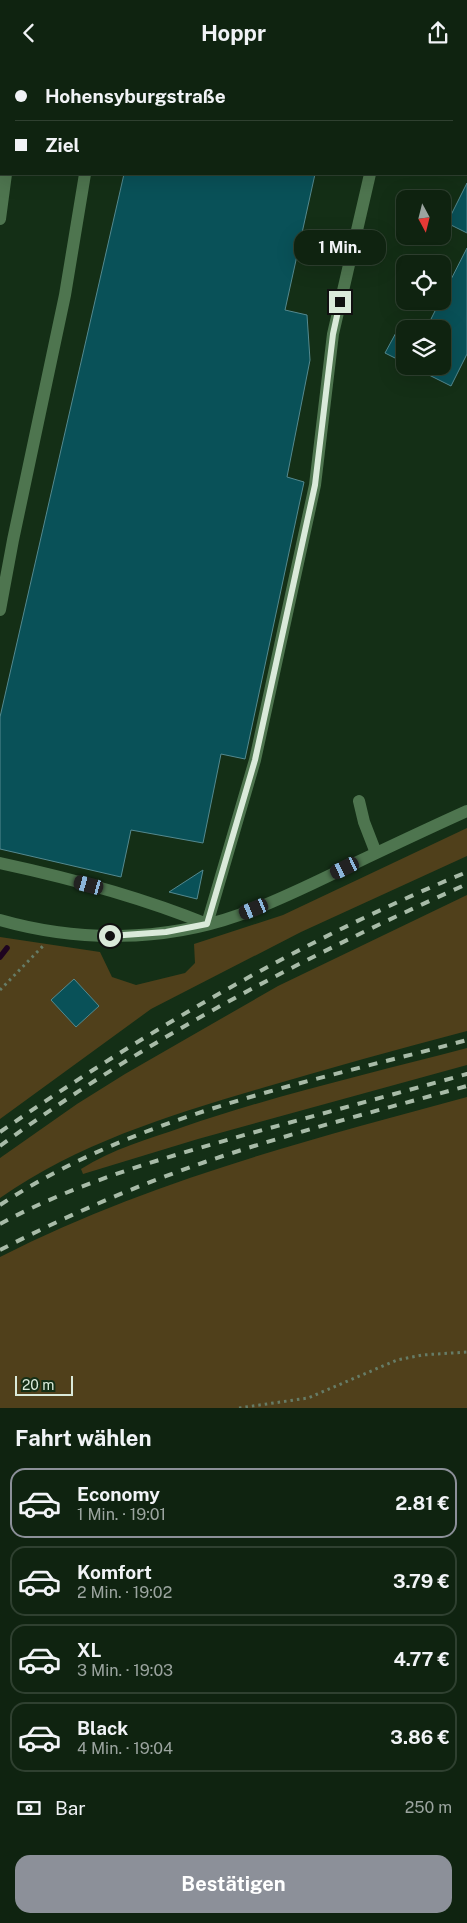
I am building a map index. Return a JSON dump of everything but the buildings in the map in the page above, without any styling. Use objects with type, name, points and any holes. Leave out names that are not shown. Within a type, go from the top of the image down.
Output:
[{"type":"street","points":[[0,219],[6,175]]},
{"type":"street","points":[[0,610],[65,295],[85,175]]},
{"type":"street","points":[[207,924],[255,760],[315,485],[333,334],[370,175]]},
{"type":"street","points":[[359,801],[364,822],[376,853]]},
{"type":"street","points":[[0,920],[44,931],[83,936],[123,936],[166,932],[207,924],[239,915],[300,890],[467,811]]},
{"type":"street","points":[[0,863],[35,870],[161,905],[207,924]]},
{"type":"path","points":[[0,990],[43,947],[44,931]]},
{"type":"path","points":[[239,1408],[308,1398],[397,1360],[422,1355],[467,1352]]},
{"type":"shaded area","points":[[467,828],[467,856],[301,932],[151,1009],[0,1119],[0,937],[100,952],[112,977],[136,985],[185,973],[195,963],[194,944],[283,915]]},
{"type":"shaded area","points":[[467,895],[467,1031],[228,1098],[160,1120],[93,1146],[61,1161],[0,1198],[0,1158],[77,1104],[125,1074],[278,986]]},
{"type":"shaded area","points":[[467,1048],[467,1065],[198,1139],[83,1174],[81,1169],[131,1145],[218,1115]]},
{"type":"shaded area","points":[[467,1097],[467,1408],[0,1408],[0,1257],[56,1230],[170,1185],[288,1147]]},
{"type":"waterway","points":[[0,957],[7,948]]},
{"type":"railway","points":[[0,1132],[111,1058],[226,990],[345,927],[467,872]]},
{"type":"railway","points":[[0,1146],[55,1107],[111,1071],[226,1003],[346,941],[467,884]]},
{"type":"railway","points":[[0,1205],[54,1173],[110,1146],[167,1124],[226,1104],[286,1087],[467,1040]]},
{"type":"railway","points":[[0,1224],[59,1196],[121,1172],[248,1134],[467,1074]]},
{"type":"railway","points":[[0,1250],[101,1202],[205,1162],[302,1132],[467,1086]]},
{"type":"route","points":[[110,936],[166,932],[207,924],[255,760],[315,485],[333,334],[340,302]]}]
